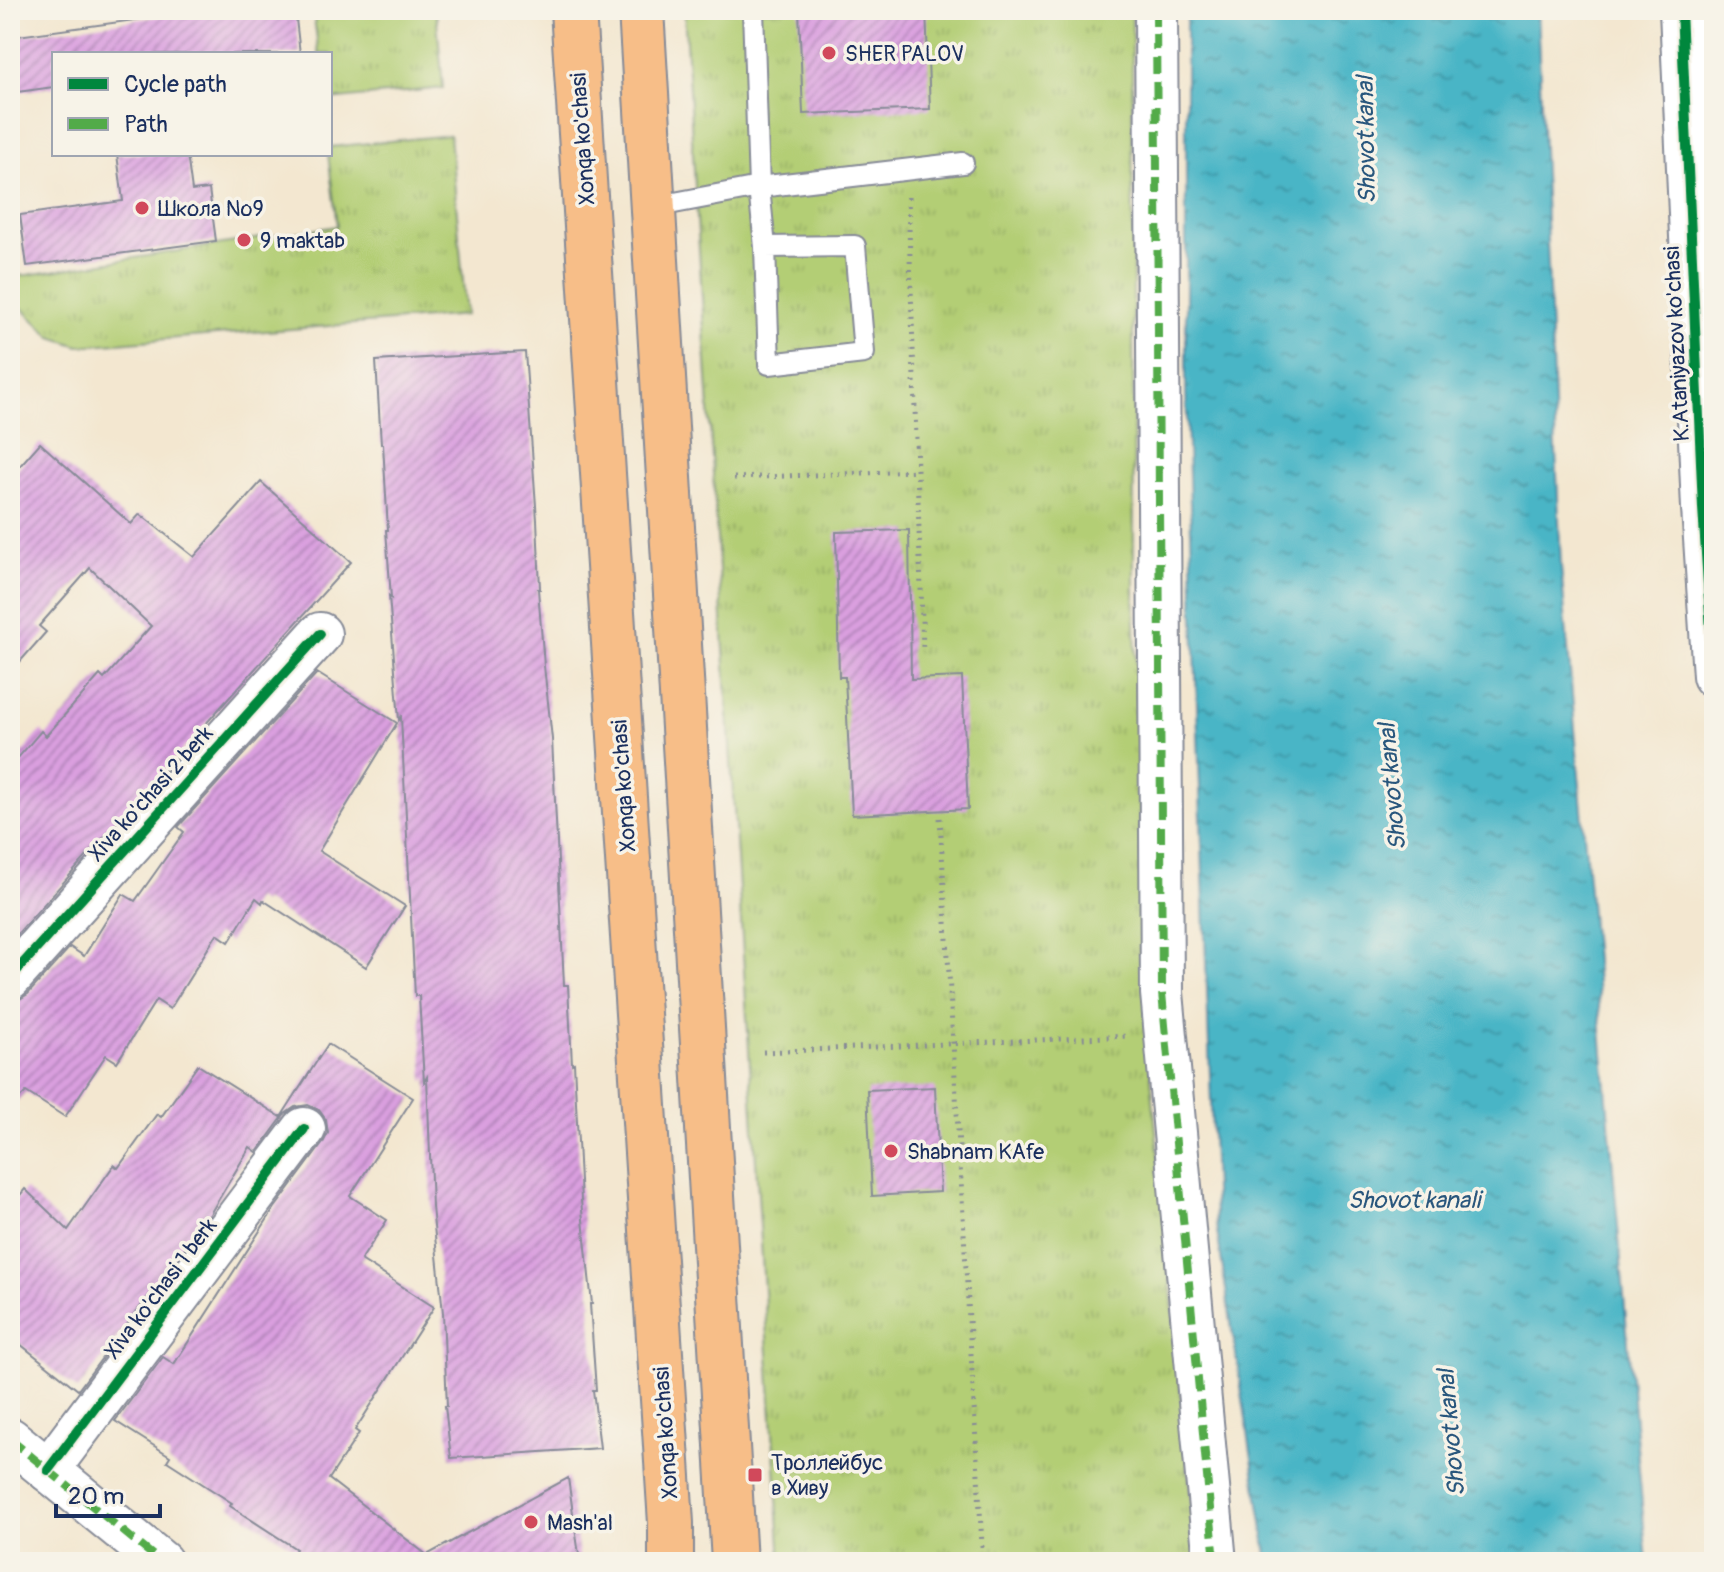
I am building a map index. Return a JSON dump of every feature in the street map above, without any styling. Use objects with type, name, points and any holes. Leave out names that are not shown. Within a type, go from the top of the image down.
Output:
[{"type":"main road","name":"Xonqa ko'chasi","points":[[573,10],[671,1523],[671,1562]]},
{"type":"main road","points":[[641,10],[734,1562]]},
{"type":"main road","points":[[632,922],[695,916]]},
{"type":"street","points":[[1156,10],[1162,977],[1215,1562]]},
{"type":"street","name":"K.Ataniyazov ko'chasi","points":[[1681,10],[1709,508],[1714,676]]},
{"type":"street","name":"Xiva ko'chasi 2 berk","points":[[10,978],[320,634]]},
{"type":"street","name":"Xiva ko'chasi 1 berk","points":[[48,1470],[304,1129]]},
{"type":"street","points":[[10,1439],[161,1562]]},
{"type":"lane","points":[[753,10],[769,364],[864,353],[855,246],[765,247]]},
{"type":"lane","points":[[653,207],[759,187],[963,163]]},
{"type":"path","points":[[908,196],[923,650]]},
{"type":"path","points":[[734,478],[917,471]]},
{"type":"path","points":[[940,818],[983,1562]]},
{"type":"path","points":[[763,1052],[1166,1035]]},
{"type":"green space","points":[[436,10],[443,88],[332,100],[332,52],[319,52],[313,11]]},
{"type":"green space","points":[[684,10],[1132,10],[1134,588],[1146,1025],[1197,1562],[781,1562]]},
{"type":"green space","points":[[450,135],[466,315],[79,346],[52,337],[10,297],[10,276],[337,226],[328,156],[332,156],[332,147]]},
{"type":"water","name":"Shovot kanali","points":[[1186,10],[1537,10],[1561,567],[1647,1562],[1268,1562],[1215,1218],[1186,390]]},
{"type":"building","points":[[207,10],[295,10],[300,52],[52,52],[52,87],[10,93],[10,37]]},
{"type":"building","points":[[799,10],[926,10],[930,109],[803,114]]},
{"type":"building","name":"Школа №9","points":[[117,156],[187,156],[192,191],[209,189],[216,241],[27,266],[20,215],[123,201]]},
{"type":"building","points":[[525,352],[537,520],[538,589],[552,739],[564,985],[568,985],[581,1201],[592,1304],[596,1390],[593,1390],[600,1448],[451,1458],[445,1406],[443,1313],[432,1207],[427,1077],[424,1082],[419,996],[415,996],[401,717],[399,720],[376,361]]},
{"type":"building","points":[[40,443],[131,524],[140,514],[194,557],[261,482],[351,562],[10,942],[10,767],[41,731],[46,736],[100,675],[104,679],[151,626],[90,568],[39,626],[46,632],[10,673],[10,477]]},
{"type":"building","points":[[909,530],[911,679],[962,677],[968,809],[852,815],[845,677],[839,677],[836,532]]},
{"type":"building","points":[[317,673],[397,723],[319,851],[405,906],[366,967],[256,898],[229,942],[217,934],[170,1009],[156,1000],[117,1062],[106,1055],[65,1117],[26,1092],[10,1108],[10,1001],[28,994],[70,947],[84,956],[123,894],[135,901],[184,832],[178,827]]},
{"type":"building","points":[[328,1044],[413,1098],[350,1196],[387,1220],[361,1260],[434,1307],[355,1430],[359,1433],[329,1479],[427,1555],[568,1478],[580,1562],[286,1562],[296,1549],[167,1461],[170,1456],[115,1421],[163,1357],[174,1364],[274,1209],[323,1143],[328,1133],[326,1120],[319,1110],[308,1105],[295,1107],[285,1114],[257,1152],[250,1147],[210,1214],[78,1390],[10,1336],[10,1207],[25,1189],[68,1230],[114,1165],[118,1168],[157,1114],[161,1117],[198,1065],[281,1117]]},
{"type":"building","points":[[935,1087],[940,1192],[872,1196],[867,1090]]},
{"type":"marked path","points":[[1156,10],[1162,993],[1215,1562]]},
{"type":"marked path","points":[[10,1439],[161,1562]]},
{"type":"cycle path","points":[[1681,10],[1703,508],[1714,676]]},
{"type":"cycle path","points":[[10,978],[320,634]]},
{"type":"cycle path","points":[[48,1470],[304,1129]]},
{"type":"place","name":"SHER PALOV","points":[[829,53]]},
{"type":"place","name":"Школа №9","points":[[142,208]]},
{"type":"place","name":"9 maktab","points":[[244,240]]},
{"type":"place","name":"Shabnam KAfe","points":[[891,1151]]},
{"type":"place","name":"Троллейбус в Хиву","points":[[755,1475]]},
{"type":"place","name":"Mash'al","points":[[531,1522]]},
{"type":"water label","name":"Shovot kanal","points":[[1366,140]]},
{"type":"water label","name":"Shovot kanal","points":[[1392,787]]},
{"type":"water label","name":"Shovot kanal","points":[[1451,1433]]}]
